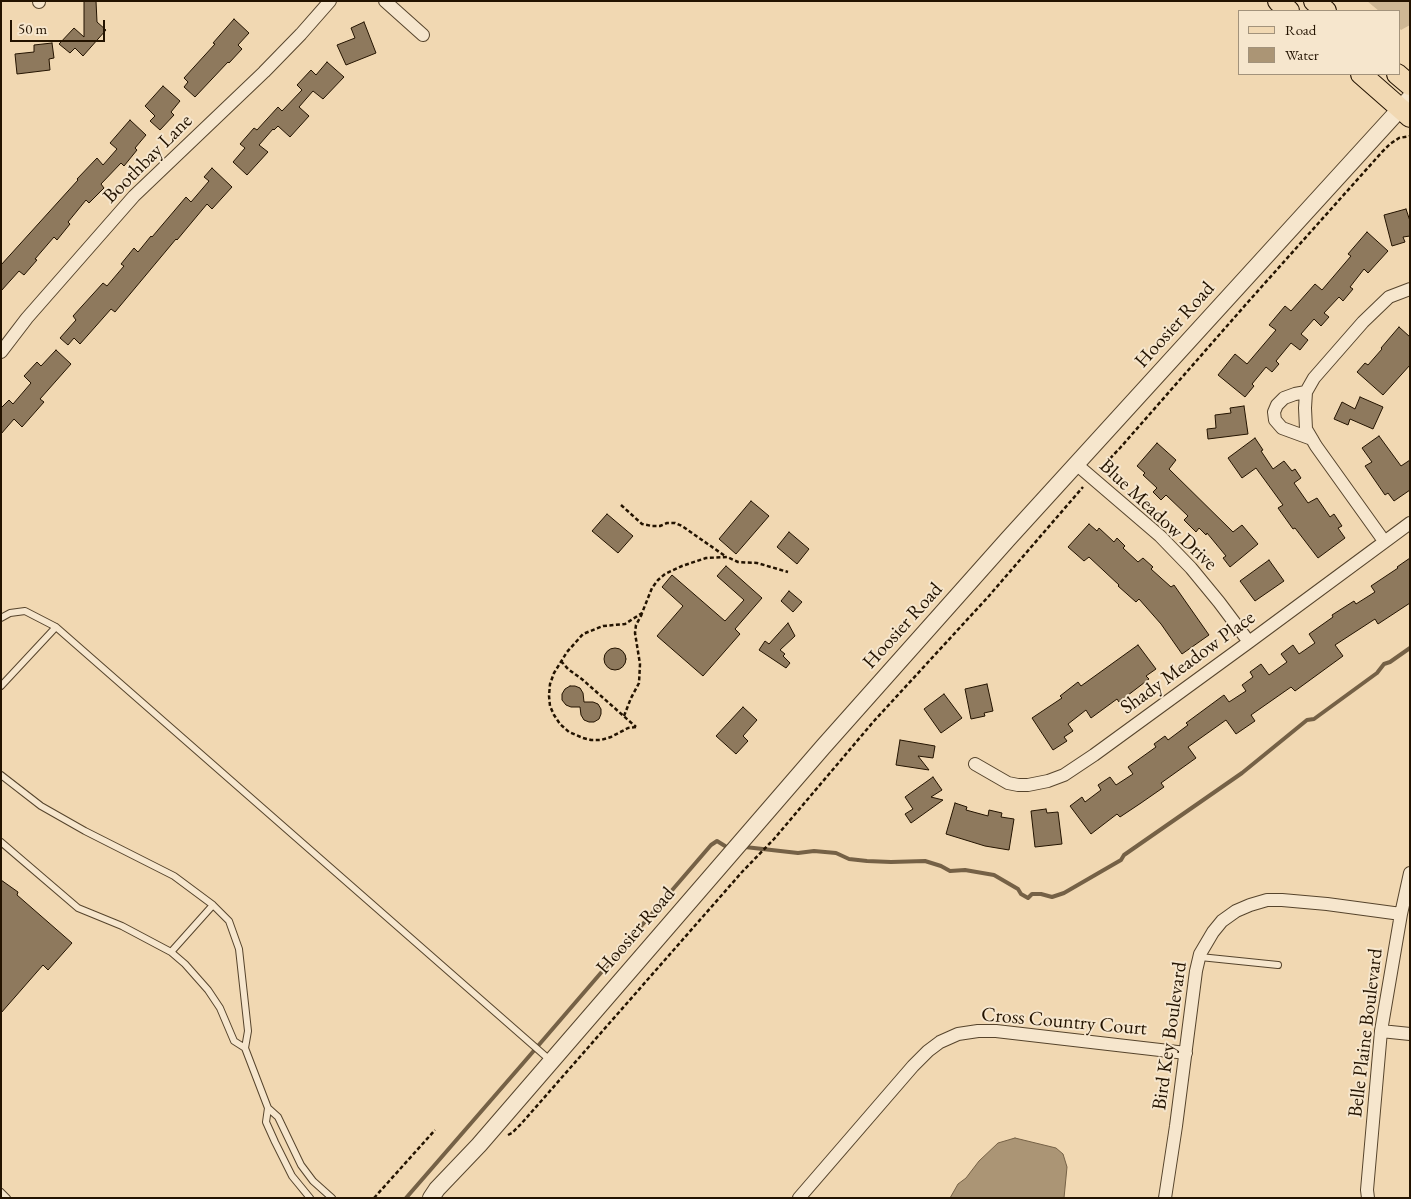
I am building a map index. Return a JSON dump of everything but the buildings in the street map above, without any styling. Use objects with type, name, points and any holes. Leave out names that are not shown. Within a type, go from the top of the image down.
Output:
[{"type":"main road","points":[[1278,1],[1288,10]]},
{"type":"main road","points":[[1314,1],[1325,10]]},
{"type":"main road","points":[[1362,75],[1406,108]]},
{"type":"main road","points":[[1398,75],[1410,85]]},
{"type":"street","name":"Boothbay Lane","points":[[1,352],[21,325],[134,196],[264,72],[330,1]]},
{"type":"street","points":[[385,1],[423,35]]},
{"type":"street","name":"Hoosier Road","points":[[417,1198],[422,1194],[434,1193],[480,1146],[818,753],[1076,464],[1406,108]]},
{"type":"street","points":[[1384,542],[1306,429],[1306,392],[1314,378],[1363,322],[1389,297],[1410,289]]},
{"type":"street","points":[[1306,392],[1284,398],[1277,405],[1274,412],[1275,420],[1282,428],[1312,439]]},
{"type":"street","name":"Blue Meadow Drive","points":[[1076,464],[1160,536],[1192,568],[1249,642]]},
{"type":"street","name":"Shady Meadow Place","points":[[975,764],[1008,783],[1018,785],[1048,781],[1064,775],[1410,524]]},
{"type":"street","name":"Belle Plaine Boulevard","points":[[1368,1198],[1367,1190],[1381,1031],[1410,873]]},
{"type":"street","name":"Bird Key Boulevard","points":[[1165,1198],[1196,971],[1206,942],[1212,932],[1222,921],[1243,908],[1267,900],[1327,904],[1401,914]]},
{"type":"street","name":"Cross Country Court","points":[[799,1198],[928,1051],[940,1042],[958,1034],[996,1031],[1186,1053]]},
{"type":"street","points":[[1381,1031],[1410,1034]]},
{"type":"lane","points":[[1,618],[10,613],[25,611],[56,627],[552,1061]]},
{"type":"lane","points":[[1,686],[56,627]]},
{"type":"lane","points":[[1,775],[41,806],[174,876],[213,905],[229,921],[239,949],[248,1031],[245,1048],[268,1108],[278,1117],[301,1165],[313,1181],[332,1198]]},
{"type":"lane","points":[[1,842],[78,908],[122,926],[172,952],[208,990],[220,1008],[234,1041],[245,1048]]},
{"type":"lane","points":[[172,952],[213,905]]},
{"type":"lane","points":[[1200,957],[1278,966]]},
{"type":"lane","points":[[268,1108],[266,1122],[275,1142],[292,1176],[310,1198]]},
{"type":"lane","points":[[1,1192],[7,1198]]},
{"type":"path","points":[[506,1135],[512,1133],[521,1124],[736,879],[774,839],[874,721],[988,597],[1092,477],[1115,454],[1382,152],[1399,138],[1410,136]]},
{"type":"path","points":[[621,505],[642,524],[660,526],[667,523],[682,526],[727,557],[738,562],[757,563],[788,572]]},
{"type":"path","points":[[624,716],[631,698],[640,683],[640,664],[634,633],[652,588],[665,574],[682,566],[706,558],[727,557]]},
{"type":"path","points":[[562,660],[568,669],[636,727],[628,728],[601,740],[583,738],[569,732],[560,724],[550,706],[549,696],[552,678],[562,660],[567,652],[583,634],[603,626],[625,624],[642,613]]},
{"type":"path","points":[[374,1198],[435,1130]]},
{"type":"shaded area","points":[[1367,1],[1410,1],[1410,25],[1401,30],[1401,10],[1378,10]]},
{"type":"water","points":[[1015,1138],[1056,1148],[1063,1154],[1067,1167],[1064,1198],[950,1198],[958,1184],[966,1178],[979,1161],[998,1143]]},
{"type":"waterway","points":[[745,847],[798,853],[814,851],[836,853],[849,859],[867,861],[925,861],[950,871],[965,870],[994,875],[1018,889],[1021,894],[1028,898],[1032,894],[1052,897],[1064,893],[1121,860],[1124,855],[1242,773],[1307,720],[1314,719],[1377,673],[1384,664],[1410,648]]},
{"type":"waterway","points":[[406,1198],[711,845],[717,841],[725,846]]}]
